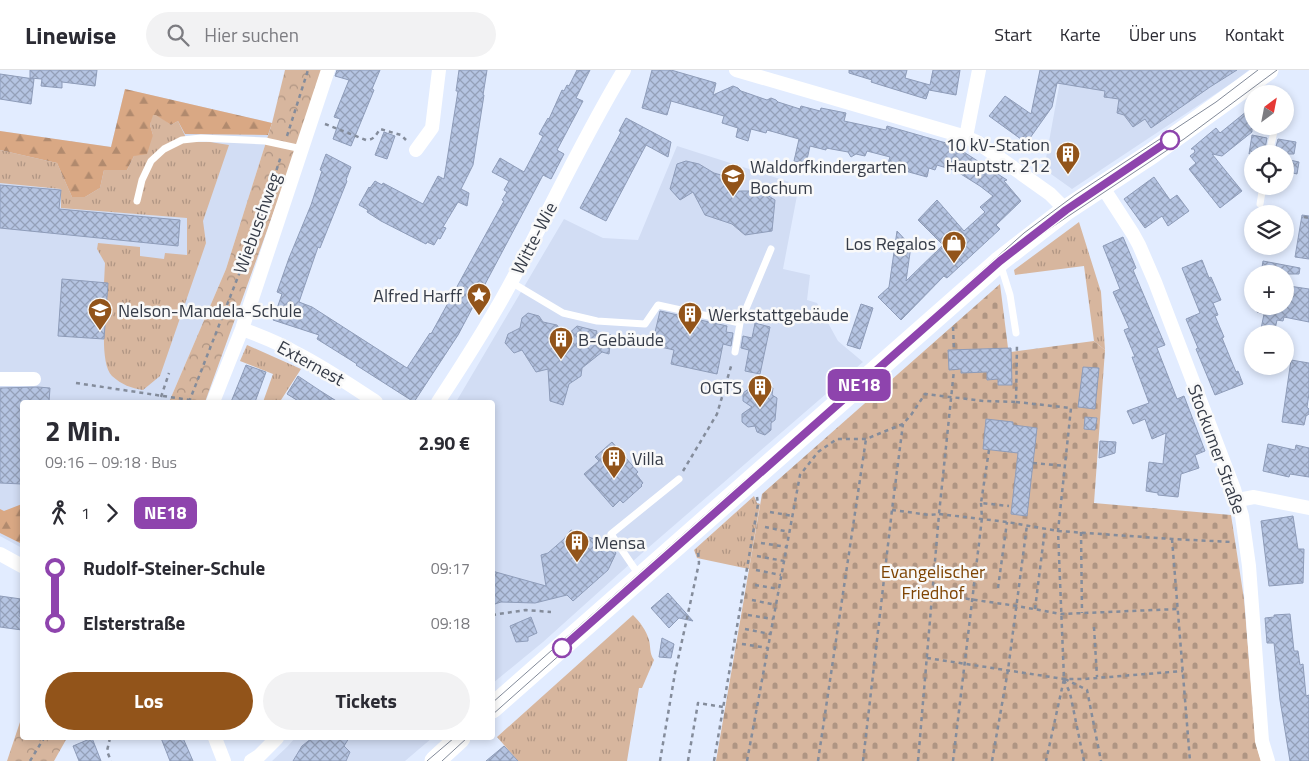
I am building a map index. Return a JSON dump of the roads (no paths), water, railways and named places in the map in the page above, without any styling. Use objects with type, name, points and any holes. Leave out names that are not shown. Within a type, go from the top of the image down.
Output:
[{"type":"main road","points":[[495,705],[1000,261],[1066,210],[1247,89],[1268,70]]},
{"type":"main road","points":[[435,761],[458,740]]},
{"type":"street","name":"Wiebuschweg","points":[[215,400],[242,329],[328,70]]},
{"type":"street","points":[[416,150],[432,128],[439,70]]},
{"type":"street","name":"Witte-Wie","points":[[439,400],[479,338],[511,282],[581,146],[624,70]]},
{"type":"street","points":[[736,70],[966,137],[977,142],[1050,194],[1066,210]]},
{"type":"street","points":[[966,137],[979,70]]},
{"type":"street","name":"Stockumer Straße","points":[[1102,186],[1133,234],[1155,282],[1238,500],[1246,542],[1251,591],[1262,741],[1268,761]]},
{"type":"street","name":"Externest","points":[[242,329],[297,353],[373,400]]},
{"type":"street","points":[[0,379],[34,378]]},
{"type":"street","points":[[1238,500],[1254,497],[1309,508]]},
{"type":"street","points":[[0,554],[20,565]]},
{"type":"street","points":[[216,740],[224,761]]},
{"type":"street","points":[[251,761],[259,756],[275,740]]},
{"type":"lane","points":[[137,201],[142,180],[151,162],[164,149],[182,140],[200,138],[265,141],[302,149]]},
{"type":"lane","points":[[1260,204],[1262,195]]},
{"type":"lane","points":[[735,352],[740,323],[771,249]]},
{"type":"lane","points":[[1000,261],[1010,295],[1016,332]]},
{"type":"lane","points":[[511,282],[563,313],[597,321],[645,324],[658,305],[740,323]]},
{"type":"lane","points":[[641,578],[611,534],[678,479]]},
{"type":"tram line","points":[[823,412],[1024,233],[1075,195],[1216,102],[1258,70]]},
{"type":"tram line","points":[[495,712],[1007,260],[1052,227],[1184,139],[1277,70]]},
{"type":"tram line","points":[[495,700],[806,427]]},
{"type":"tram line","points":[[427,761],[452,740]]},
{"type":"tram line","points":[[442,761],[465,740]]},
{"type":"place","name":"10 kV-Station Hauptstr. 212","points":[[1068,175]]},
{"type":"place","name":"Waldorfkindergarten Bochum","points":[[733,197]]},
{"type":"place","name":"Los Regalos","points":[[954,264]]},
{"type":"place","name":"Alfred Harff","points":[[479,316]]},
{"type":"place","name":"Nelson-Mandela-Schule","points":[[100,331]]},
{"type":"place","name":"Werkstattgebäude","points":[[690,335]]},
{"type":"place","name":"B-Gebäude","points":[[561,360]]},
{"type":"place","name":"OGTS","points":[[760,408]]},
{"type":"place","name":"Villa","points":[[614,479]]},
{"type":"place","name":"Mensa","points":[[577,563]]},
{"type":"park label","name":"Evangelischer Friedhof","points":[[933,581]]}]
